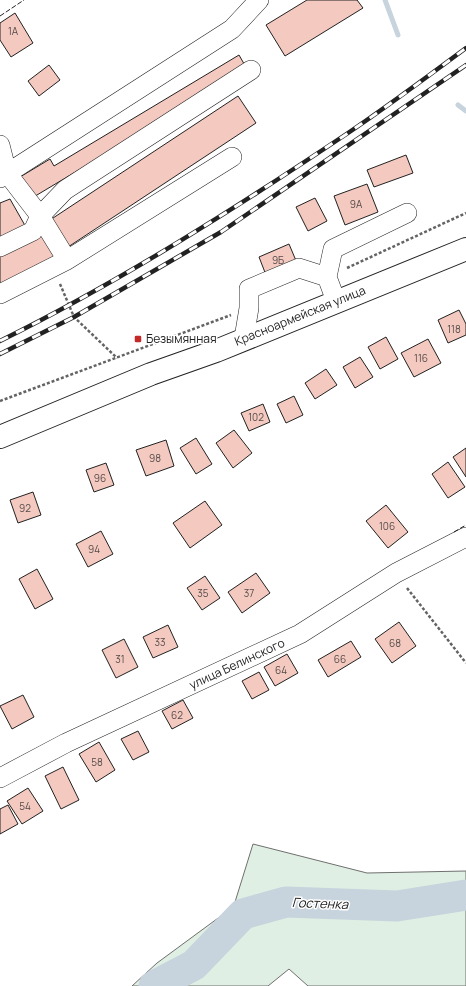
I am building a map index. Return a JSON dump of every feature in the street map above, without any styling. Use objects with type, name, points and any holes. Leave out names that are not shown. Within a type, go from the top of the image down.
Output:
[{"type":"main road","name":"Красноармейская улица","points":[[0,438],[151,374],[216,351],[244,338],[466,249]]},
{"type":"street","points":[[4,175],[232,29],[259,0]]},
{"type":"street","points":[[0,246],[33,231],[40,216],[65,190],[251,70]]},
{"type":"street","points":[[0,145],[4,175],[40,216],[60,264]]},
{"type":"street","points":[[0,294],[60,264],[232,157]]},
{"type":"street","points":[[336,301],[327,277],[333,249],[407,213]]},
{"type":"street","points":[[244,338],[249,308],[249,289],[299,268],[327,277]]},
{"type":"street","name":"улица Белинского","points":[[0,778],[66,743],[300,634],[396,573],[466,537]]},
{"type":"path","points":[[0,401],[117,358],[74,317],[60,264]]},
{"type":"path","points":[[396,573],[466,663]]},
{"type":"green space","points":[[253,844],[367,873],[466,871],[466,986],[308,986],[289,969],[268,986],[132,986],[157,963],[225,913],[235,902]]},
{"type":"building","points":[[307,0],[357,0],[363,8],[285,56],[266,25]]},
{"type":"building","points":[[15,13],[33,43],[11,57],[0,40],[0,23]]},
{"type":"building","points":[[239,55],[247,69],[32,198],[20,177],[50,159],[54,166]]},
{"type":"building","points":[[49,65],[60,80],[39,96],[28,81]]},
{"type":"building","points":[[238,96],[256,123],[65,249],[47,222]]},
{"type":"building","points":[[406,155],[413,173],[374,187],[367,170]]},
{"type":"building","points":[[367,184],[378,212],[345,225],[334,196]]},
{"type":"building","points":[[315,198],[327,221],[308,231],[296,207]]},
{"type":"building","points":[[10,199],[27,229],[0,242],[0,203]]},
{"type":"building","points":[[43,233],[57,260],[0,289],[0,254]]},
{"type":"building","points":[[289,244],[297,263],[266,275],[259,257]]},
{"type":"building","points":[[459,310],[466,324],[466,335],[448,343],[438,320]]},
{"type":"building","points":[[386,337],[398,359],[380,369],[368,347]]},
{"type":"building","points":[[428,339],[441,363],[414,377],[401,353]]},
{"type":"building","points":[[360,357],[373,377],[355,388],[343,367]]},
{"type":"building","points":[[326,369],[337,385],[315,399],[305,383]]},
{"type":"building","points":[[294,396],[303,415],[286,423],[277,404]]},
{"type":"building","points":[[263,404],[270,422],[249,431],[241,413]]},
{"type":"building","points":[[234,430],[252,453],[233,468],[216,443]]},
{"type":"building","points":[[196,438],[212,464],[196,474],[180,448]]},
{"type":"building","points":[[166,440],[174,466],[146,476],[136,450]]},
{"type":"building","points":[[466,448],[466,477],[453,457]]},
{"type":"building","points":[[448,462],[465,487],[448,498],[432,474]]},
{"type":"building","points":[[106,463],[114,485],[94,492],[86,470]]},
{"type":"building","points":[[33,492],[41,515],[18,523],[10,500]]},
{"type":"building","points":[[205,501],[222,525],[190,548],[173,523]]},
{"type":"building","points":[[386,505],[408,532],[388,548],[366,521]]},
{"type":"building","points":[[101,531],[113,554],[88,567],[76,544]]},
{"type":"building","points":[[37,569],[53,599],[35,609],[19,579]]},
{"type":"building","points":[[256,573],[270,593],[242,613],[228,592]]},
{"type":"building","points":[[205,576],[220,598],[202,610],[187,588]]},
{"type":"building","points":[[399,622],[416,646],[392,663],[375,639]]},
{"type":"building","points":[[168,625],[178,647],[153,658],[143,637]]},
{"type":"building","points":[[124,639],[138,667],[116,678],[102,650]]},
{"type":"building","points":[[351,641],[361,657],[328,677],[318,660]]},
{"type":"building","points":[[287,654],[298,673],[275,686],[264,667]]},
{"type":"building","points":[[259,672],[269,690],[252,699],[242,681]]},
{"type":"building","points":[[23,695],[34,717],[12,729],[0,706]]},
{"type":"building","points":[[183,700],[193,718],[172,729],[162,711]]},
{"type":"building","points":[[138,731],[149,752],[133,760],[121,739]]},
{"type":"building","points":[[99,742],[115,770],[96,782],[79,754]]},
{"type":"building","points":[[63,767],[79,800],[61,809],[45,776]]},
{"type":"building","points":[[28,788],[43,811],[22,824],[7,801]]},
{"type":"building","points":[[8,805],[18,824],[0,834],[0,809]]},
{"type":"waterway","points":[[385,0],[398,35]]},
{"type":"waterway","points":[[458,105],[466,111]]},
{"type":"waterway","name":"Гостенка","points":[[154,986],[194,965],[243,914],[286,902],[397,906],[466,895]]},
{"type":"railway","points":[[0,341],[90,294],[221,216],[363,123],[466,48]]},
{"type":"railway","points":[[0,354],[74,317],[221,232],[466,65]]},
{"type":"fence","points":[[0,16],[24,0]]},
{"type":"fence","points":[[454,532],[466,525]]},
{"type":"place","name":"Безымянная","points":[[138,339]]}]
